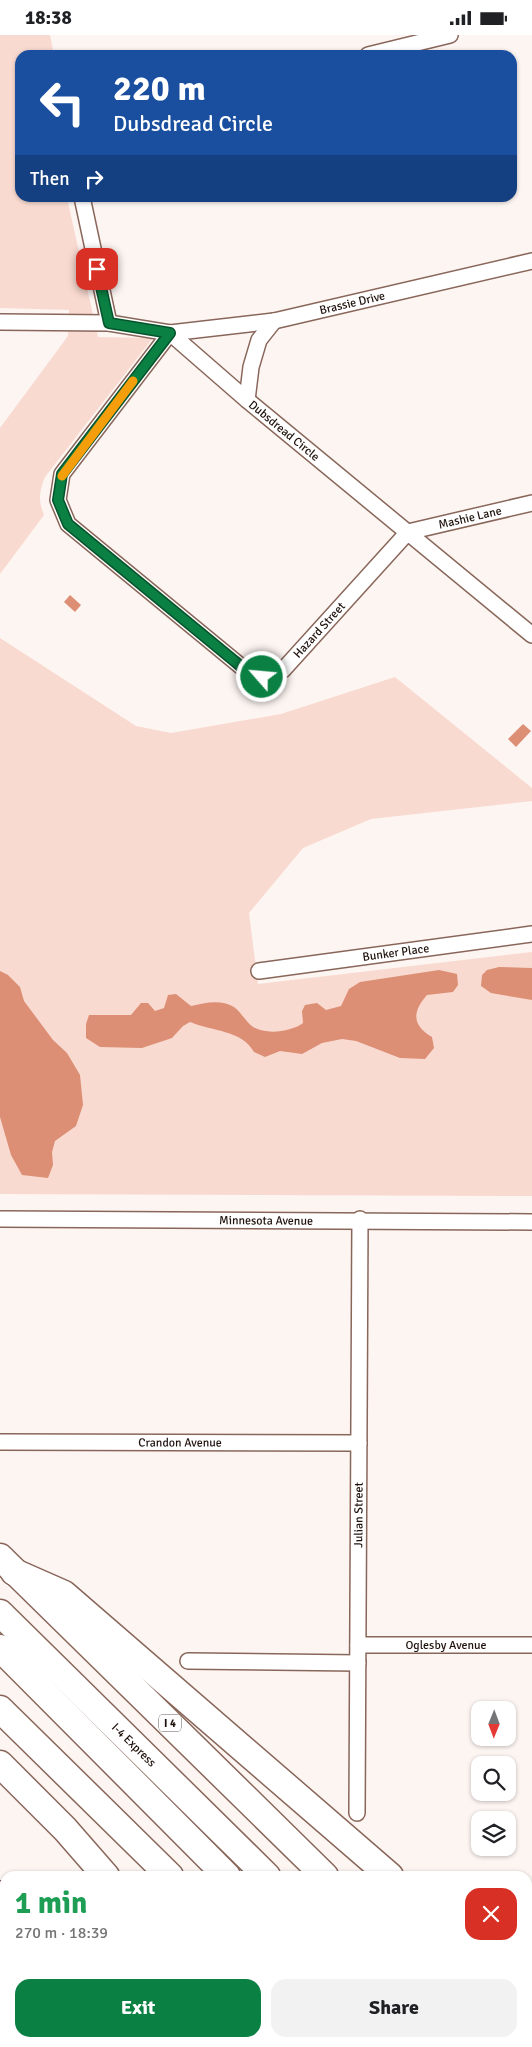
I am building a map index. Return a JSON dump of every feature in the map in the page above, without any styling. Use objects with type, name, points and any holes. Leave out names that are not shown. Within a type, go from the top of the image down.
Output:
[{"type":"highway","name":"I 4","points":[[7,1564],[320,1871]]},
{"type":"highway","points":[[7,1564],[64,1595],[384,1871]]},
{"type":"highway","name":"I-4 Express","points":[[0,1613],[262,1871]]},
{"type":"highway","points":[[0,1648],[221,1871]]},
{"type":"highway","points":[[0,1709],[165,1871]]},
{"type":"highway","points":[[0,1765],[64,1829],[102,1871]]},
{"type":"street","points":[[388,50],[450,35]]},
{"type":"street","points":[[83,202],[109,323]]},
{"type":"street","name":"Brassie Drive","points":[[170,333],[274,321],[532,261]]},
{"type":"street","points":[[0,321],[109,323],[170,333]]},
{"type":"street","points":[[247,400],[251,367],[259,340],[274,321]]},
{"type":"street","name":"Dubsdread Circle","points":[[170,333],[247,400],[532,635]]},
{"type":"street","name":"Hazard Street","points":[[170,333],[62,474],[58,500],[68,524],[249,673],[262,677],[283,670],[408,531]]},
{"type":"street","name":"Mashie Lane","points":[[408,531],[532,503]]},
{"type":"street","name":"Bunker Place","points":[[259,971],[532,934]]},
{"type":"street","name":"Minnesota Avenue","points":[[0,1219],[360,1219],[532,1222]]},
{"type":"street","name":"Julian Street","points":[[357,1813],[360,1219]]},
{"type":"street","name":"Crandon Avenue","points":[[0,1442],[359,1443]]},
{"type":"street","name":"Oglesby Avenue","points":[[358,1645],[532,1645]]},
{"type":"street","points":[[188,1661],[358,1663]]},
{"type":"shaded area","points":[[0,35],[50,35],[53,50],[15,50],[15,202],[68,202],[98,337],[153,338],[45,477],[40,496],[44,515],[0,574],[0,428],[68,336],[69,310],[0,308]]},
{"type":"shaded area","points":[[70,595],[81,605],[75,612],[64,602]]},
{"type":"shaded area","points":[[0,638],[136,726],[171,733],[281,714],[395,677],[532,788],[532,801],[371,819],[303,848],[249,913],[258,984],[532,952],[532,1196],[0,1194]]},
{"type":"shaded area","points":[[523,724],[531,731],[516,747],[508,739]]},
{"type":"shaded area","points":[[499,967],[532,968],[532,1000],[491,993],[481,986],[482,975],[487,970]]},
{"type":"shaded area","points":[[439,970],[457,974],[458,985],[453,992],[427,995],[419,1007],[416,1018],[421,1028],[432,1037],[434,1048],[425,1059],[400,1058],[356,1041],[342,1039],[322,1043],[302,1054],[280,1051],[265,1057],[254,1052],[242,1039],[234,1035],[190,1022],[183,1026],[172,1038],[142,1048],[100,1047],[86,1038],[86,1024],[89,1015],[131,1015],[141,1003],[148,1003],[155,1011],[164,1008],[168,995],[176,994],[191,1006],[212,1002],[234,1007],[250,1025],[258,1029],[271,1032],[292,1029],[303,1023],[302,1011],[305,1005],[317,1003],[326,1010],[341,1006],[349,989],[360,982]]},
{"type":"shaded area","points":[[0,971],[8,975],[20,987],[24,1001],[53,1040],[67,1053],[80,1075],[83,1105],[76,1126],[55,1141],[52,1152],[53,1165],[48,1178],[22,1175],[11,1155],[0,1117]]},
{"type":"slow traffic","points":[[62,476],[133,381]]},
{"type":"route","points":[[97,269],[109,323],[138,326],[170,333],[62,474],[58,500],[68,524],[249,673],[262,677]]}]
